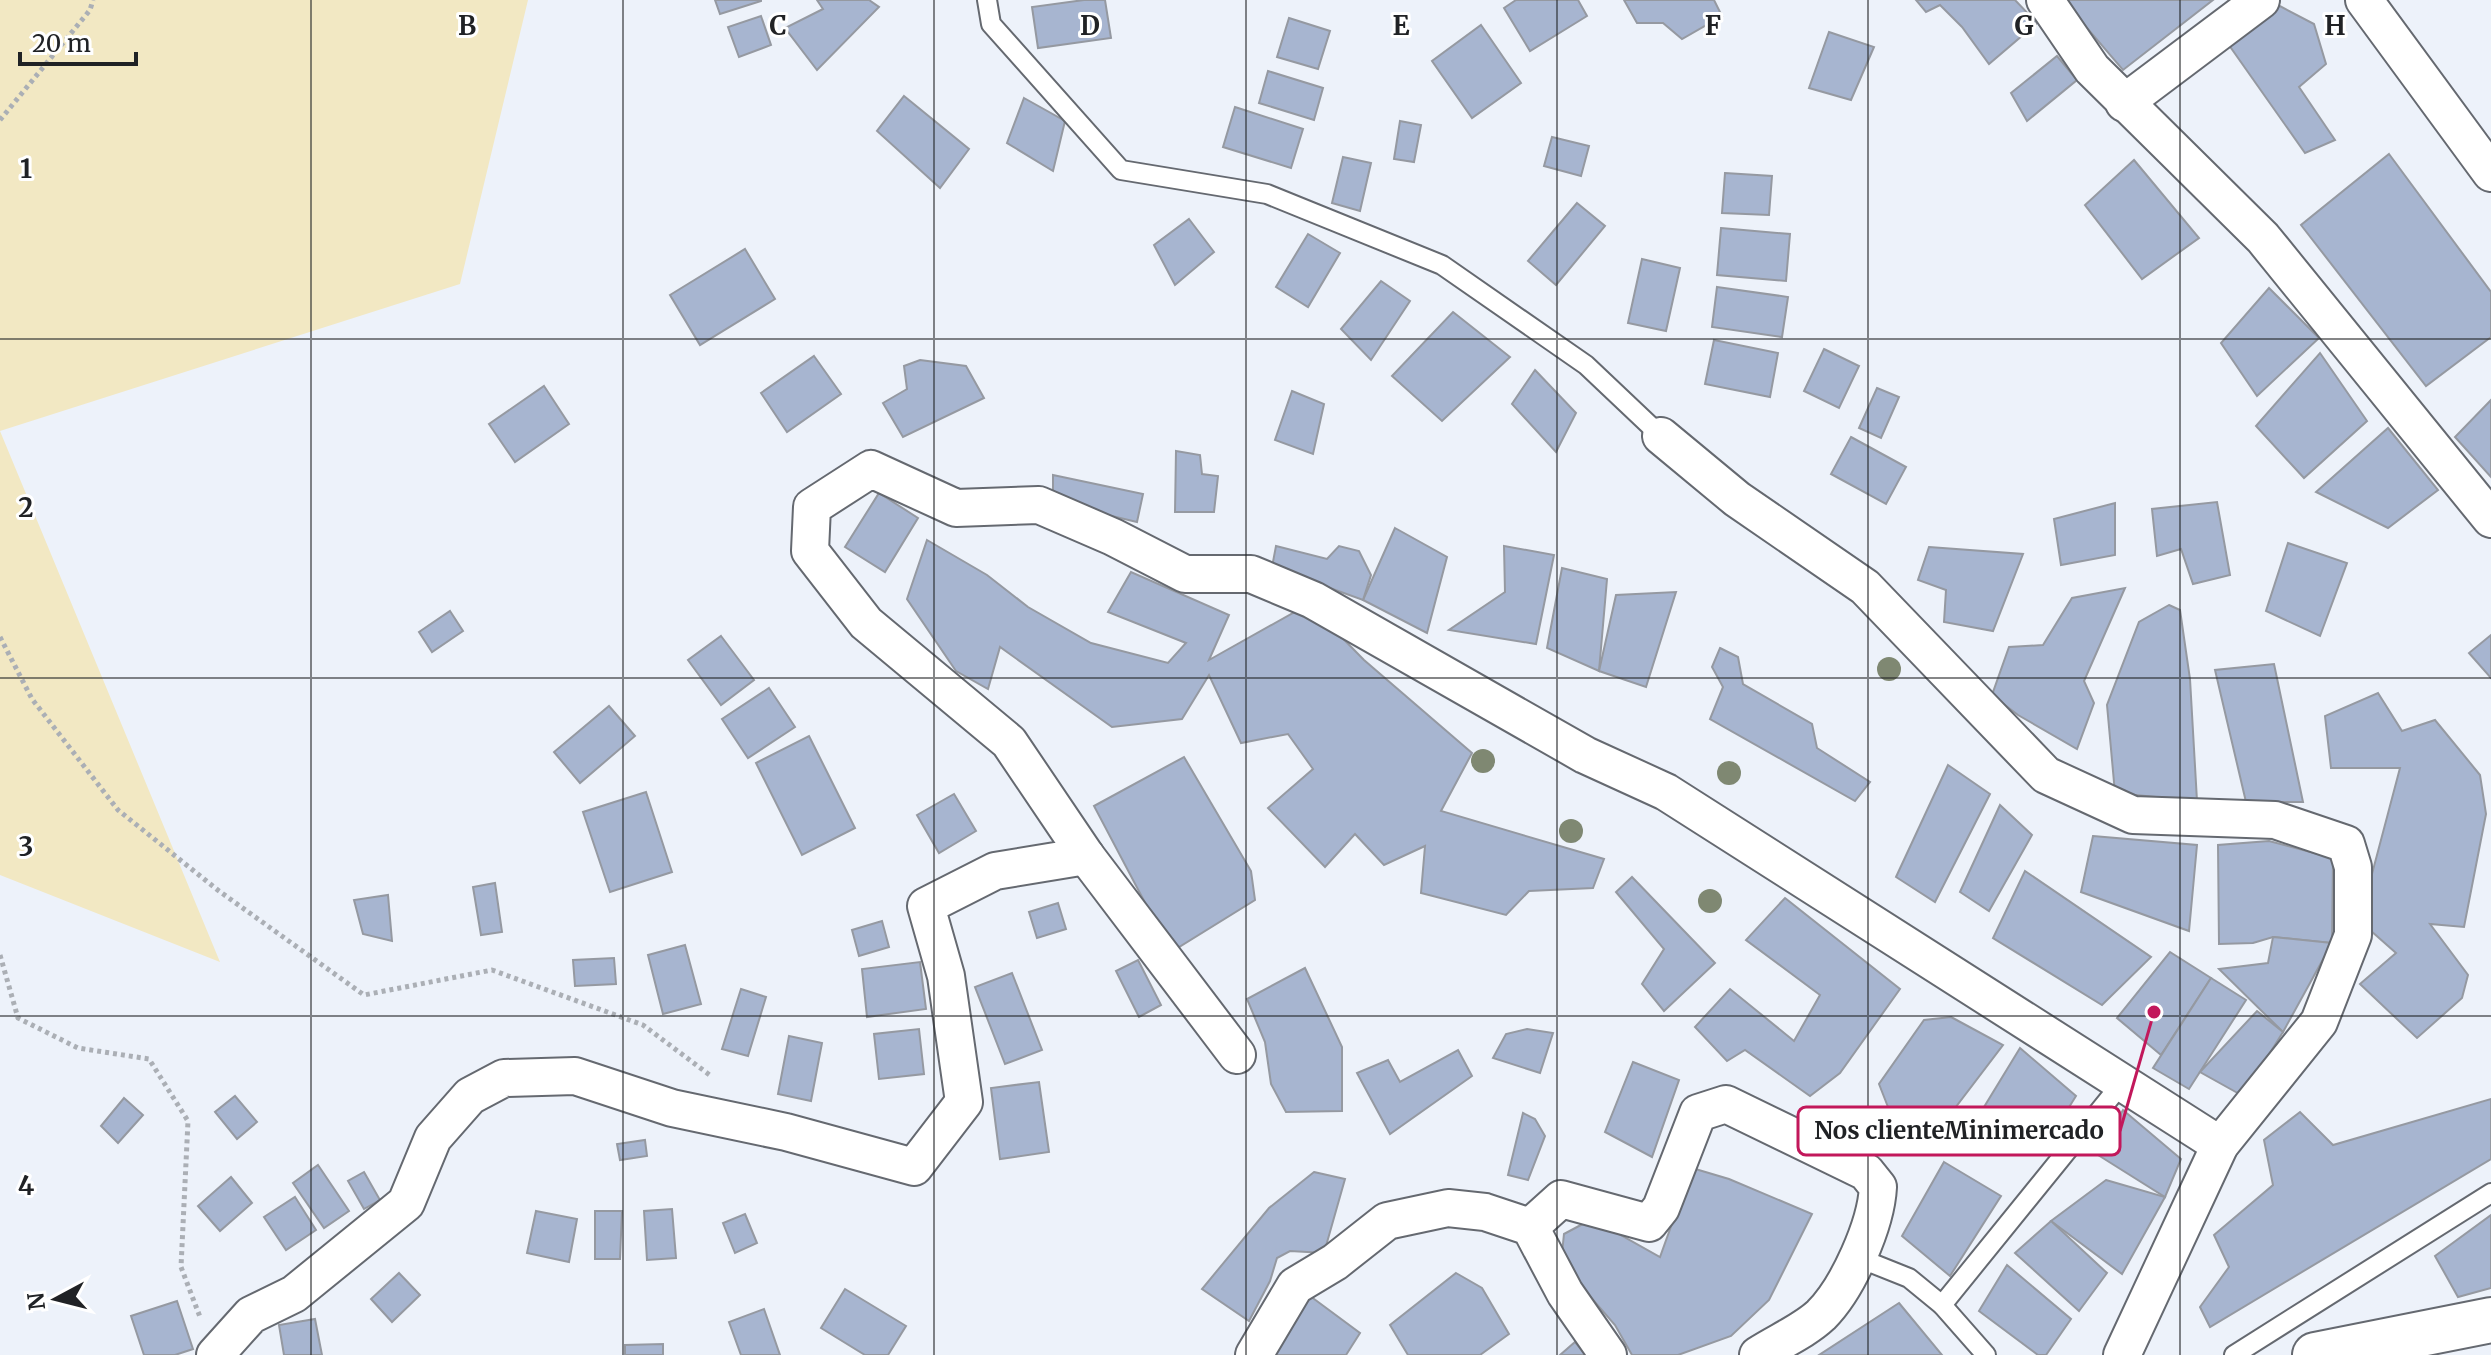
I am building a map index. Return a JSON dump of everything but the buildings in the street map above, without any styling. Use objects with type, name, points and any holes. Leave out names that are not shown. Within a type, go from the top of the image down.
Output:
[{"type":"street","points":[[2045,0],[2092,69],[2263,238],[2491,519]]},
{"type":"street","points":[[2124,103],[2261,0]]},
{"type":"street","points":[[2364,0],[2491,173]]},
{"type":"street","points":[[1661,436],[1737,499],[1865,587],[2046,775],[2133,815],[2275,820],[2346,844],[2353,867],[2353,935],[2319,1022],[2220,1145],[2122,1355]]},
{"type":"street","points":[[1237,1055],[1086,856],[1009,742],[866,623],[810,551],[812,507],[871,469],[956,508],[1039,505],[1113,537],[1185,574],[1251,574],[1313,600],[1585,755],[1666,792],[2220,1145]]},
{"type":"street","points":[[209,1340],[294,1294],[406,1203],[433,1138],[470,1096],[504,1078],[575,1076],[672,1108],[786,1132],[914,1167],[964,1102],[946,976],[926,906],[995,871],[1086,856]]},
{"type":"street","points":[[1530,1227],[1561,1199],[1649,1223],[1661,1208],[1698,1113],[1726,1104],[1866,1172],[1878,1187],[1877,1209],[1859,1258],[1821,1315],[1758,1355]]},
{"type":"street","points":[[1254,1355],[1295,1286],[1335,1262],[1387,1221],[1448,1208],[1485,1212],[1530,1227],[1565,1293],[1608,1355]]},
{"type":"street","points":[[2315,1355],[2466,1334]]},
{"type":"lane","points":[[987,0],[991,24],[1121,170],[1267,194],[1442,265],[1586,365],[1661,436]]},
{"type":"lane","points":[[1942,1305],[2122,1083]]},
{"type":"lane","points":[[2234,1355],[2491,1193]]},
{"type":"lane","points":[[1859,1258],[1909,1278],[1942,1305],[1986,1355]]},
{"type":"path","points":[[0,120],[90,10],[93,0]]},
{"type":"path","points":[[0,637],[32,699],[118,810],[219,891],[364,995],[492,970],[643,1025],[714,1078]]},
{"type":"path","points":[[0,955],[18,1018],[78,1048],[149,1059],[188,1121],[181,1267],[209,1340]]},
{"type":"sand","points":[[0,0],[528,0],[460,284],[0,431]]},
{"type":"sand","points":[[0,431],[220,962],[0,875]]},
{"type":"place","name":"Nos clienteMinimercado","points":[[2154,1012]]}]
